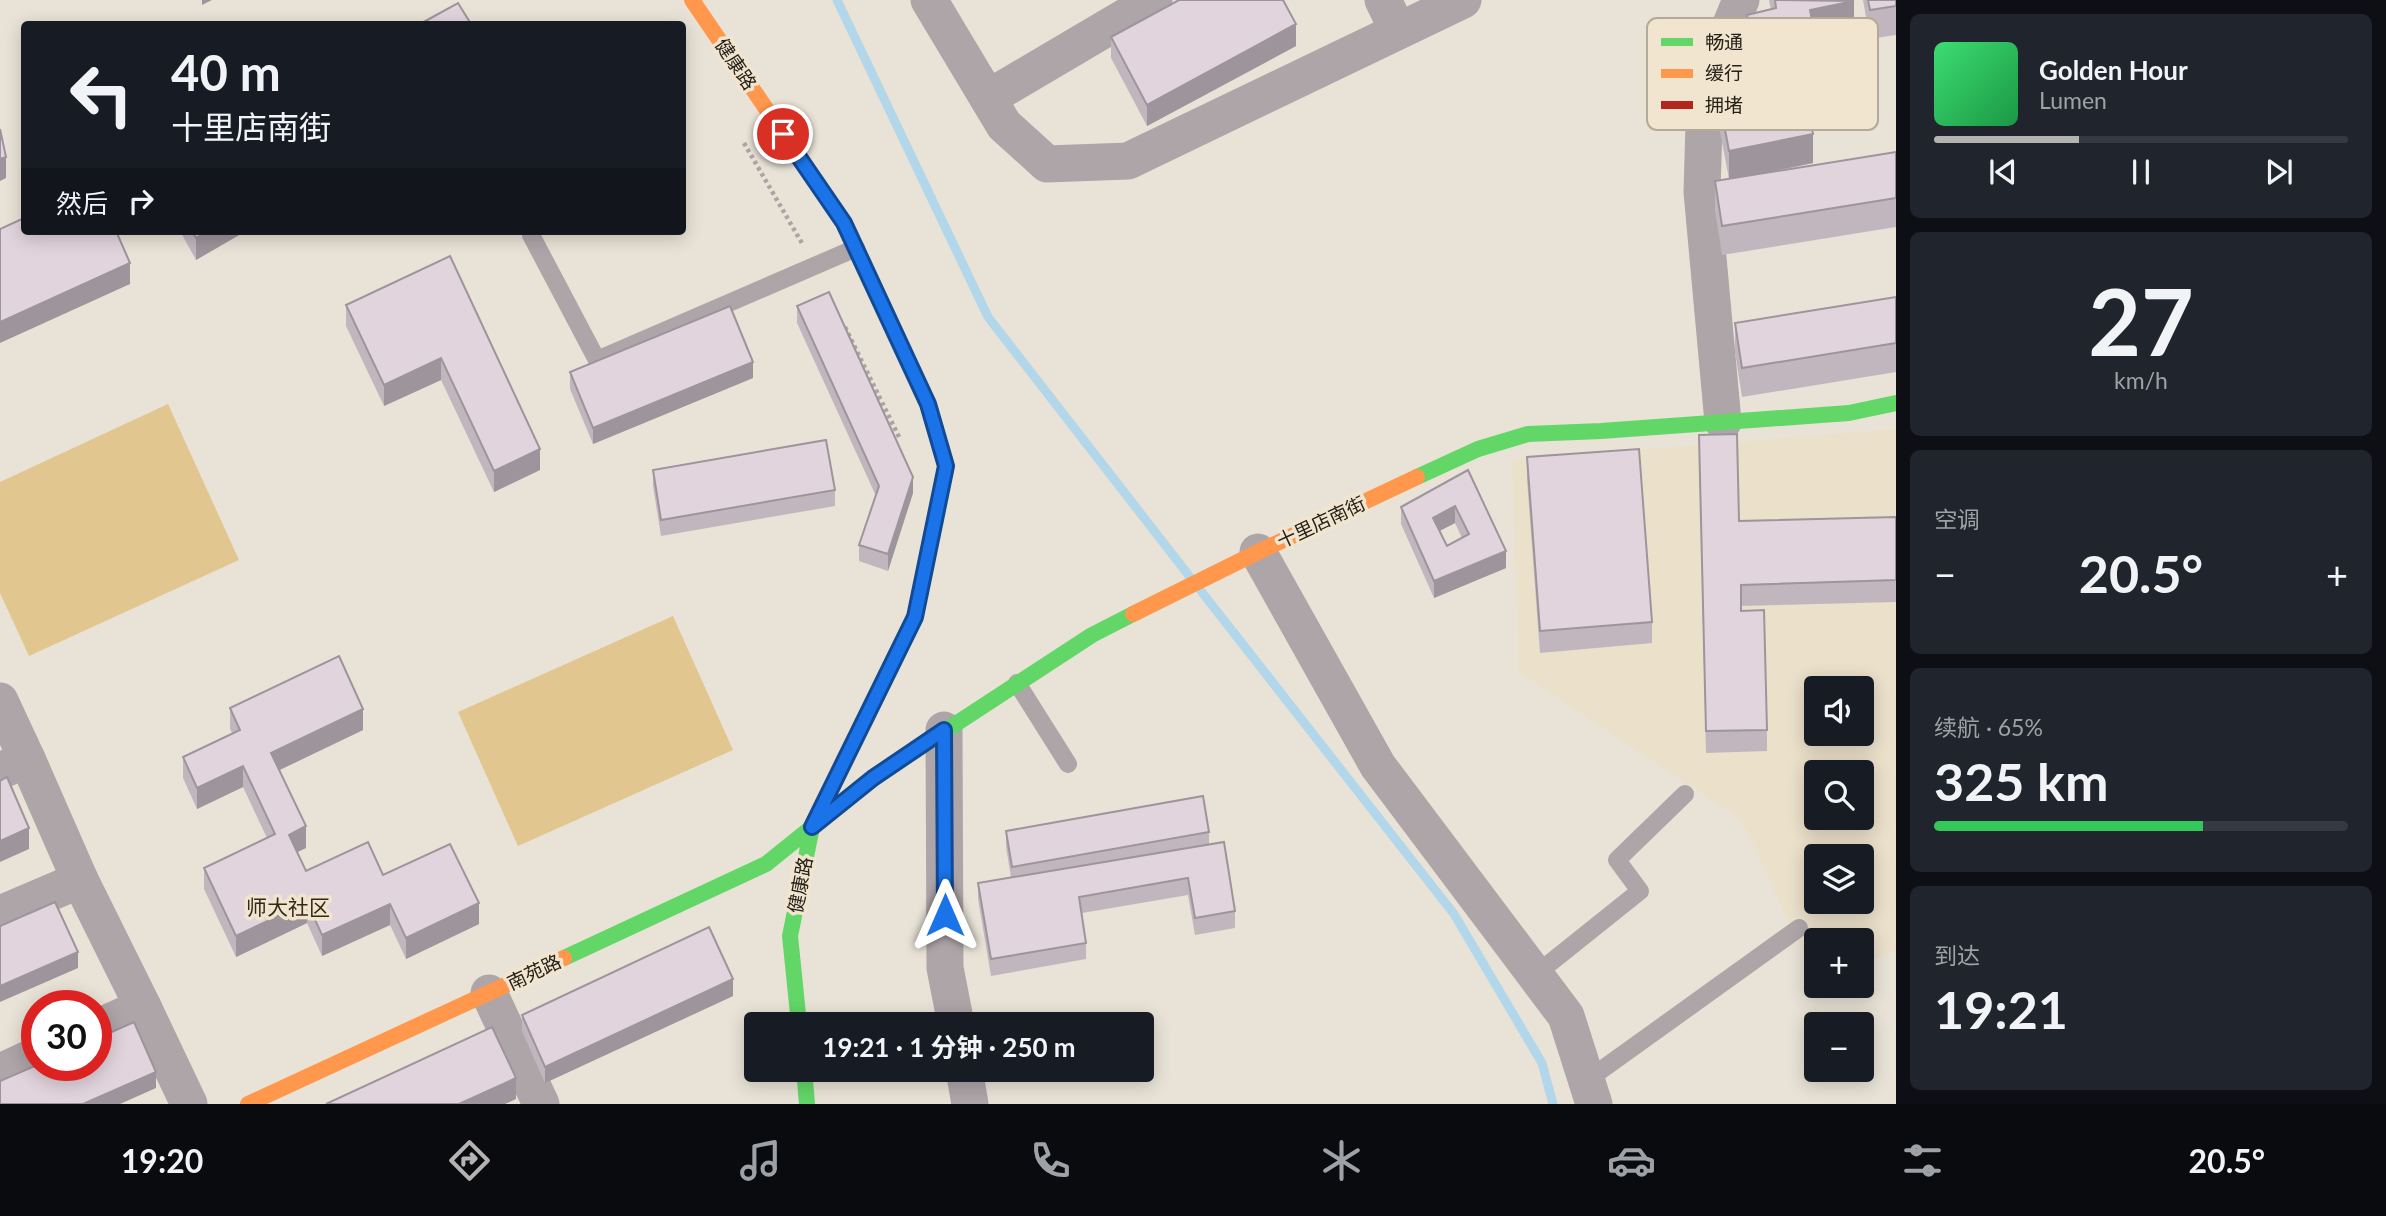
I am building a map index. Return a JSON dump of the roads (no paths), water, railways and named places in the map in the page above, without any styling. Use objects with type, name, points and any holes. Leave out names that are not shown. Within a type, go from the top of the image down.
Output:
[{"type":"street","name":"健康路","points":[[692,0],[844,223],[928,404],[946,466],[915,617],[812,827],[790,936],[798,1012]]},
{"type":"street","points":[[929,0],[1004,125],[1047,164],[1128,161],[1390,16],[1463,0]]},
{"type":"street","points":[[988,97],[1154,0]]},
{"type":"street","points":[[1734,18],[1741,0]]},
{"type":"street","points":[[1704,130],[1702,192],[1723,422]]},
{"type":"street","name":"十里店南街","points":[[812,827],[873,778],[1092,635],[1258,552],[1478,449],[1528,434],[1849,413],[1896,403]]},
{"type":"street","points":[[1258,552],[1378,766],[1566,1016],[1590,1092]]},
{"type":"street","points":[[0,701],[13,765],[80,880],[189,1104]]},
{"type":"street","points":[[944,730],[945,968],[954,1012]]},
{"type":"street","name":"南苑路","points":[[248,1104],[766,864],[812,827]]},
{"type":"street","points":[[0,914],[80,880]]},
{"type":"street","points":[[489,993],[541,1104]]},
{"type":"street","points":[[112,1021],[143,1007]]},
{"type":"street","points":[[0,1072],[21,1062]]},
{"type":"street","points":[[805,1082],[807,1104]]},
{"type":"street","points":[[966,1082],[970,1104]]},
{"type":"lane","points":[[531,235],[597,360],[856,248]]},
{"type":"lane","points":[[1017,683],[1068,764]]},
{"type":"lane","points":[[1535,975],[1640,891],[1617,860],[1685,794]]},
{"type":"lane","points":[[1590,1092],[1798,928]]},
{"type":"waterway","points":[[837,0],[988,317],[1190,577]]},
{"type":"waterway","points":[[1201,591],[1454,914],[1542,1063],[1553,1104]]},
{"type":"district","name":"师大社区","points":[[288,908]]}]
